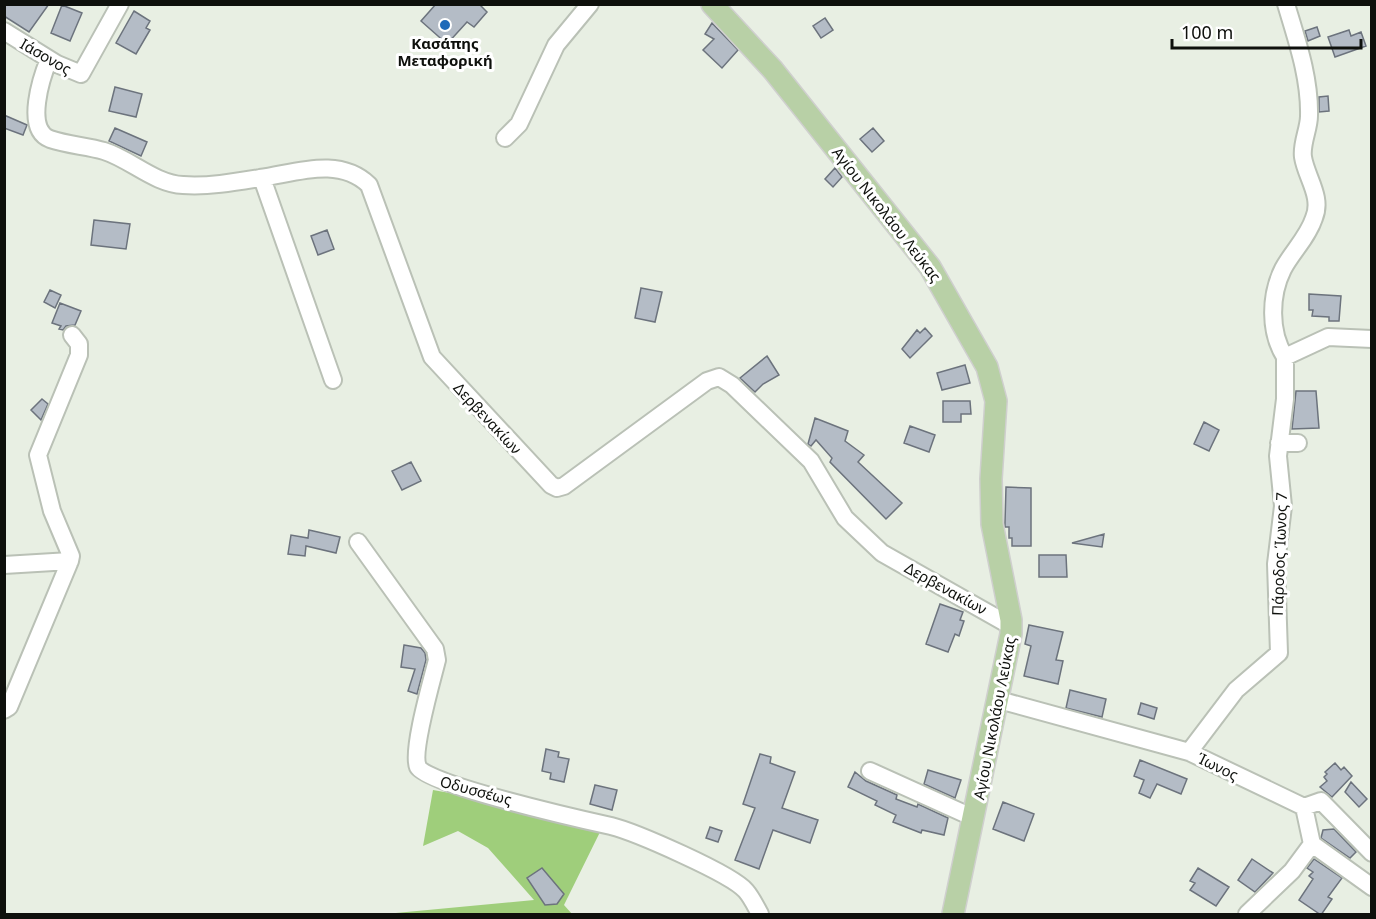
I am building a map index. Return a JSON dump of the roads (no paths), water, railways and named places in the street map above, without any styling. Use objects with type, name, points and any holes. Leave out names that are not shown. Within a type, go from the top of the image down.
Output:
[{"type":"main road","name":"Αγίου Νικολάου Λεύκας","points":[[712,4],[773,70],[930,267],[987,367],[996,401],[991,487],[992,524],[1011,626],[999,700],[953,915]]},
{"type":"street","name":"Ιάσονος","points":[[4,31],[78,74],[83,72],[120,4]]},
{"type":"street","points":[[505,138],[519,124],[556,45],[590,4]]},
{"type":"street","points":[[1286,4],[1306,78],[1309,115],[1303,154],[1314,191],[1316,211],[1312,224],[1283,268],[1277,285],[1273,320],[1276,340],[1285,357],[1328,337],[1371,339]]},
{"type":"street","name":"Δερβενακίων","points":[[49,59],[38,88],[37,106],[40,127],[50,139],[114,155],[174,184],[195,185],[324,169],[360,176],[369,184],[432,357],[551,485],[557,488],[564,486],[707,381],[719,377],[732,385],[811,461],[845,518],[866,540],[882,553],[1011,626]]},
{"type":"street","points":[[262,178],[333,380]]},
{"type":"street","points":[[4,710],[9,707],[70,561],[70,553],[52,511],[38,455],[79,355],[79,344],[72,335]]},
{"type":"street","name":"Πάροδος Ίωνος 7","points":[[1189,752],[1236,690],[1279,652],[1276,564],[1283,506],[1279,442],[1285,399],[1285,357]]},
{"type":"street","points":[[1279,442],[1298,443]]},
{"type":"street","name":"Οδυσσέως","points":[[358,542],[435,649],[437,660],[416,750],[418,768],[425,776],[453,786],[613,827],[721,872],[746,890],[760,915]]},
{"type":"street","points":[[4,565],[70,561]]},
{"type":"street","name":"Ίωνος","points":[[999,700],[1189,752],[1304,807],[1321,801],[1371,853]]},
{"type":"street","points":[[870,771],[974,818]]},
{"type":"street","points":[[1304,807],[1312,844],[1371,887]]},
{"type":"street","points":[[1247,915],[1292,871],[1312,844]]},
{"type":"place","name":"Κασάπης Μεταφορική","points":[[445,25]]}]
